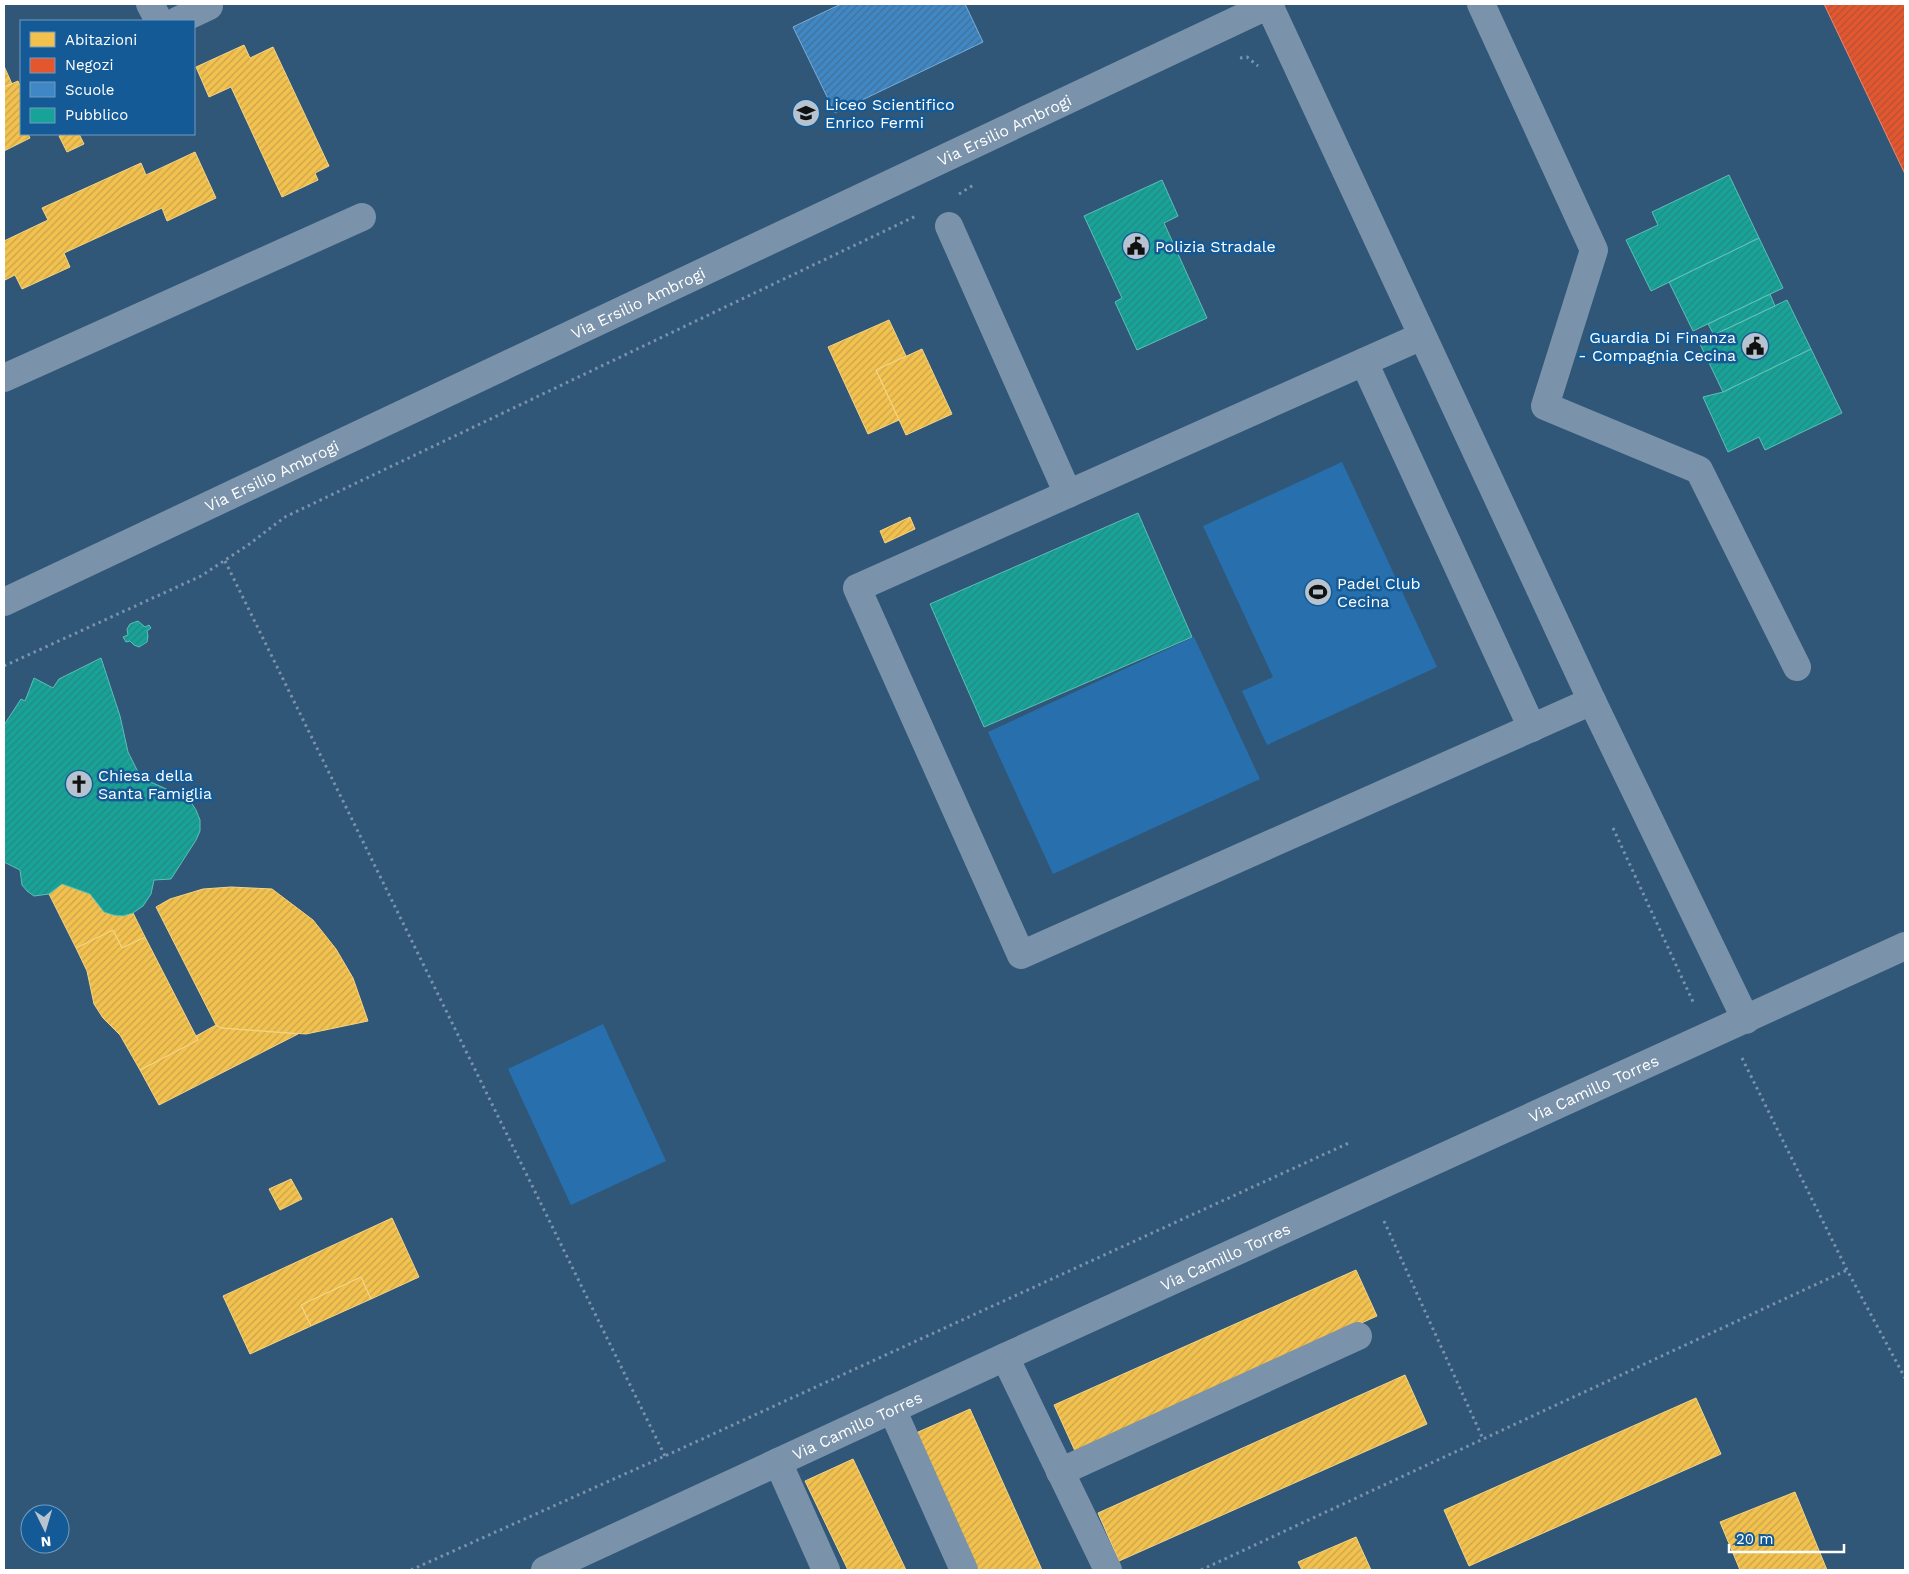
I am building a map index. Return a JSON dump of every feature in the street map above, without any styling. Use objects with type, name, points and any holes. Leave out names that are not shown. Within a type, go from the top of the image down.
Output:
[{"type":"street","points":[[150,4],[158,20]]},
{"type":"street","points":[[179,20],[209,6],[208,4]]},
{"type":"street","points":[[1270,4],[1592,701],[1728,1028]]},
{"type":"street","name":"Via Ersilio Ambrogi","points":[[4,602],[1270,4]]},
{"type":"street","points":[[1481,4],[1594,250],[1545,406],[1699,470],[1797,667]]},
{"type":"street","points":[[4,378],[362,217]]},
{"type":"street","points":[[949,226],[1068,494]]},
{"type":"street","points":[[1422,336],[857,588],[1021,955],[1592,701]]},
{"type":"street","points":[[1364,362],[1532,728]]},
{"type":"street","name":"Via Camillo Torres","points":[[545,1570],[1005,1357],[1905,946]]},
{"type":"street","points":[[1060,1472],[1358,1336]]},
{"type":"street","points":[[1005,1357],[1108,1570]]},
{"type":"street","points":[[892,1409],[964,1570]]},
{"type":"street","points":[[778,1462],[826,1570]]},
{"type":"path","points":[[1234,60],[1247,56],[1260,70]]},
{"type":"path","points":[[954,197],[977,182]]},
{"type":"path","points":[[4,666],[201,576],[225,561],[285,517],[919,214]]},
{"type":"path","points":[[225,561],[665,1456]]},
{"type":"path","points":[[1610,822],[1728,1028],[1847,1270],[1905,1378]]},
{"type":"path","points":[[411,1570],[665,1456],[1351,1142]]},
{"type":"path","points":[[1370,1191],[1483,1439]]},
{"type":"path","points":[[1202,1570],[1847,1270]]},
{"type":"shaded area","name":"Padel Club Cecina","points":[[1342,462],[1437,667],[1267,745],[1242,691],[1273,677],[1203,526]]},
{"type":"shaded area","points":[[1194,637],[1260,779],[1053,874],[988,732]]},
{"type":"shaded area","points":[[603,1024],[666,1161],[571,1205],[508,1069]]},
{"type":"building: Abitazioni","points":[[244,45],[250,58],[273,47],[329,166],[315,173],[318,180],[282,197],[231,87],[209,97],[196,67]]},
{"type":"building: Abitazioni","points":[[4,66],[12,84],[4,87]]},
{"type":"building: Abitazioni","points":[[18,81],[20,86],[20,135],[28,135],[30,138],[4,151],[4,87]]},
{"type":"building: Abitazioni","points":[[80,135],[84,144],[67,152],[59,136]]},
{"type":"building: Abitazioni","points":[[195,152],[216,198],[167,221],[162,208],[64,253],[70,267],[22,289],[15,275],[5,280],[4,241],[48,220],[42,208],[141,163],[146,175]]},
{"type":"building: Abitazioni","points":[[889,320],[906,356],[876,370],[899,420],[868,434],[828,347]]},
{"type":"building: Abitazioni","points":[[922,349],[952,414],[906,435],[876,370]]},
{"type":"building: Abitazioni","points":[[910,517],[915,529],[885,543],[880,531]]},
{"type":"building: Abitazioni","points":[[62,884],[90,894],[104,912],[123,916],[133,913],[145,937],[122,948],[113,930],[76,948],[49,894]]},
{"type":"building: Abitazioni","points":[[231,887],[272,889],[313,920],[336,949],[353,978],[368,1021],[306,1034],[221,1028],[216,1025],[156,907],[170,899],[203,889]]},
{"type":"building: Abitazioni","points":[[113,930],[122,948],[145,937],[198,1040],[140,1070],[120,1035],[103,1018],[94,1004],[87,971],[76,948]]},
{"type":"building: Abitazioni","points":[[216,1025],[221,1028],[298,1034],[159,1105],[140,1070],[198,1040],[196,1036]]},
{"type":"building: Abitazioni","points":[[291,1179],[302,1199],[280,1210],[269,1189]]},
{"type":"building: Abitazioni","points":[[392,1218],[419,1277],[371,1299],[361,1277],[301,1305],[311,1326],[250,1354],[223,1296]]},
{"type":"building: Abitazioni","points":[[1356,1270],[1377,1316],[1075,1451],[1054,1405]]},
{"type":"building: Abitazioni","points":[[361,1277],[371,1299],[311,1326],[301,1305]]},
{"type":"building: Abitazioni","points":[[1405,1375],[1427,1424],[1119,1561],[1098,1513]]},
{"type":"building: Abitazioni","points":[[1696,1398],[1721,1454],[1469,1566],[1444,1510]]},
{"type":"building: Abitazioni","points":[[970,1409],[1042,1570],[978,1570],[916,1433]]},
{"type":"building: Abitazioni","points":[[853,1459],[906,1570],[848,1570],[805,1481]]},
{"type":"building: Abitazioni","points":[[1795,1492],[1827,1570],[1740,1570],[1720,1522]]},
{"type":"building: Abitazioni","points":[[1356,1537],[1371,1570],[1302,1570],[1298,1562]]},
{"type":"building: Negozi","points":[[1824,4],[1905,4],[1905,174],[1865,90]]},
{"type":"building: Scuole","points":[[841,4],[965,4],[983,42],[835,113],[793,27]]},
{"type":"building: Pubblico","points":[[1729,175],[1759,238],[1651,291],[1626,240],[1658,225],[1652,212]]},
{"type":"building: Pubblico","name":"Polizia Stradale","points":[[1162,180],[1178,216],[1164,223],[1207,318],[1137,350],[1115,302],[1122,298],[1084,216]]},
{"type":"building: Pubblico","points":[[1759,238],[1783,288],[1693,331],[1669,282]]},
{"type":"building: Pubblico","points":[[1770,294],[1775,306],[1714,335],[1708,324]]},
{"type":"building: Pubblico","name":"Guardia Di Finanza - Compagnia Cecina","points":[[1787,300],[1811,349],[1723,392],[1699,342]]},
{"type":"building: Pubblico","points":[[1811,349],[1842,413],[1765,450],[1759,437],[1728,452],[1703,397],[1723,392]]},
{"type":"building: Pubblico","points":[[1138,513],[1192,637],[984,727],[930,604]]},
{"type":"building: Pubblico","points":[[138,621],[145,627],[149,625],[151,628],[147,631],[147,642],[139,647],[130,641],[126,642],[123,637],[128,635],[127,629],[130,624]]},
{"type":"building: Pubblico","name":"Chiesa della Santa Famiglia","points":[[101,658],[120,716],[128,752],[137,770],[146,780],[189,799],[200,820],[200,831],[196,840],[171,879],[154,880],[151,894],[143,906],[133,913],[123,916],[104,912],[90,894],[62,884],[49,894],[34,896],[22,885],[20,870],[4,862],[4,725],[21,699],[25,701],[34,678],[53,688],[59,679]]},
{"type":"place","name":"Liceo Scientifico Enrico Fermi","points":[[806,113]]},
{"type":"place","name":"Polizia Stradale","points":[[1136,246]]},
{"type":"place","name":"Guardia Di Finanza - Compagnia Cecina","points":[[1755,346]]},
{"type":"place","name":"Padel Club Cecina","points":[[1318,592]]},
{"type":"place","name":"Chiesa della Santa Famiglia","points":[[79,784]]}]
